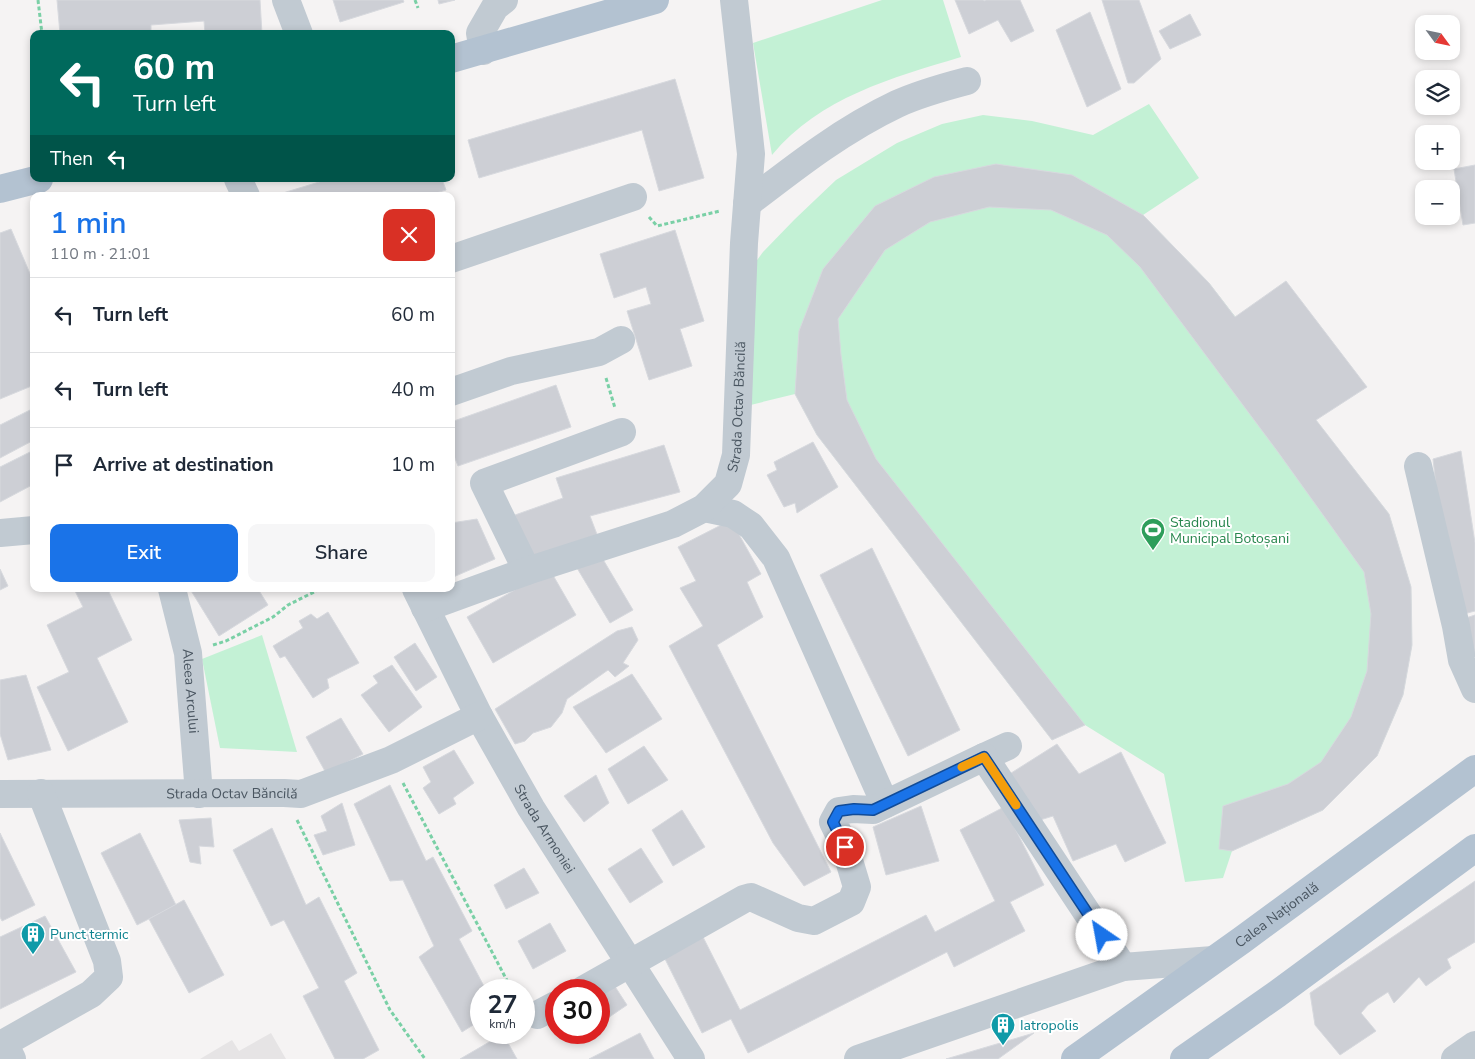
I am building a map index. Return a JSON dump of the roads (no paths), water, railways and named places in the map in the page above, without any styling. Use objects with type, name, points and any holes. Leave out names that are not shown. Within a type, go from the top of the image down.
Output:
[{"type":"main road","points":[[455,58],[655,0]]},
{"type":"main road","points":[[0,189],[30,181]]},
{"type":"main road","name":"Calea Națională","points":[[1076,1059],[1475,769]]},
{"type":"main road","points":[[1184,1059],[1277,994],[1475,848]]},
{"type":"street","points":[[286,0],[297,30]]},
{"type":"street","points":[[483,50],[480,33],[495,7],[504,0]]},
{"type":"street","name":"Strada Octav Băncilă","points":[[455,589],[527,571],[673,524],[704,508],[728,484],[736,455],[744,243],[751,154],[734,0]]},
{"type":"street","points":[[747,204],[844,132],[898,103],[967,81]]},
{"type":"street","points":[[455,258],[633,196]]},
{"type":"street","points":[[455,391],[511,371],[610,346]]},
{"type":"street","points":[[527,571],[484,483],[622,432]]},
{"type":"street","points":[[1418,466],[1456,626],[1462,660],[1475,689]]},
{"type":"street","points":[[704,508],[733,514],[752,526],[776,558],[885,804]]},
{"type":"street","points":[[0,533],[30,530]]},
{"type":"street","name":"Aleea Arcului","points":[[173,592],[188,653],[199,794]]},
{"type":"street","name":"Strada Octav Băncilă","points":[[420,598],[444,592]]},
{"type":"street","name":"Strada Armoniei","points":[[420,598],[479,716],[531,808],[691,1059]]},
{"type":"street","name":"Strada Octav Băncilă","points":[[0,794],[301,794],[391,760],[479,716]]},
{"type":"street","points":[[603,979],[744,899],[751,897],[798,918],[814,921],[851,902],[857,887],[845,847],[833,822],[839,811],[854,809],[873,810],[996,751],[1123,967]]},
{"type":"street","points":[[12,1059],[4,1043],[91,994],[109,977],[107,960],[40,794]]},
{"type":"street","points":[[858,1059],[1123,967],[1212,960]]},
{"type":"street","points":[[1455,1059],[1475,1045]]},
{"type":"place","name":"Stadionul Municipal Botoșani","points":[[1153,551]]},
{"type":"place","name":"Punct termic","points":[[33,955]]},
{"type":"place","name":"Iatropolis","points":[[1003,1046]]}]
